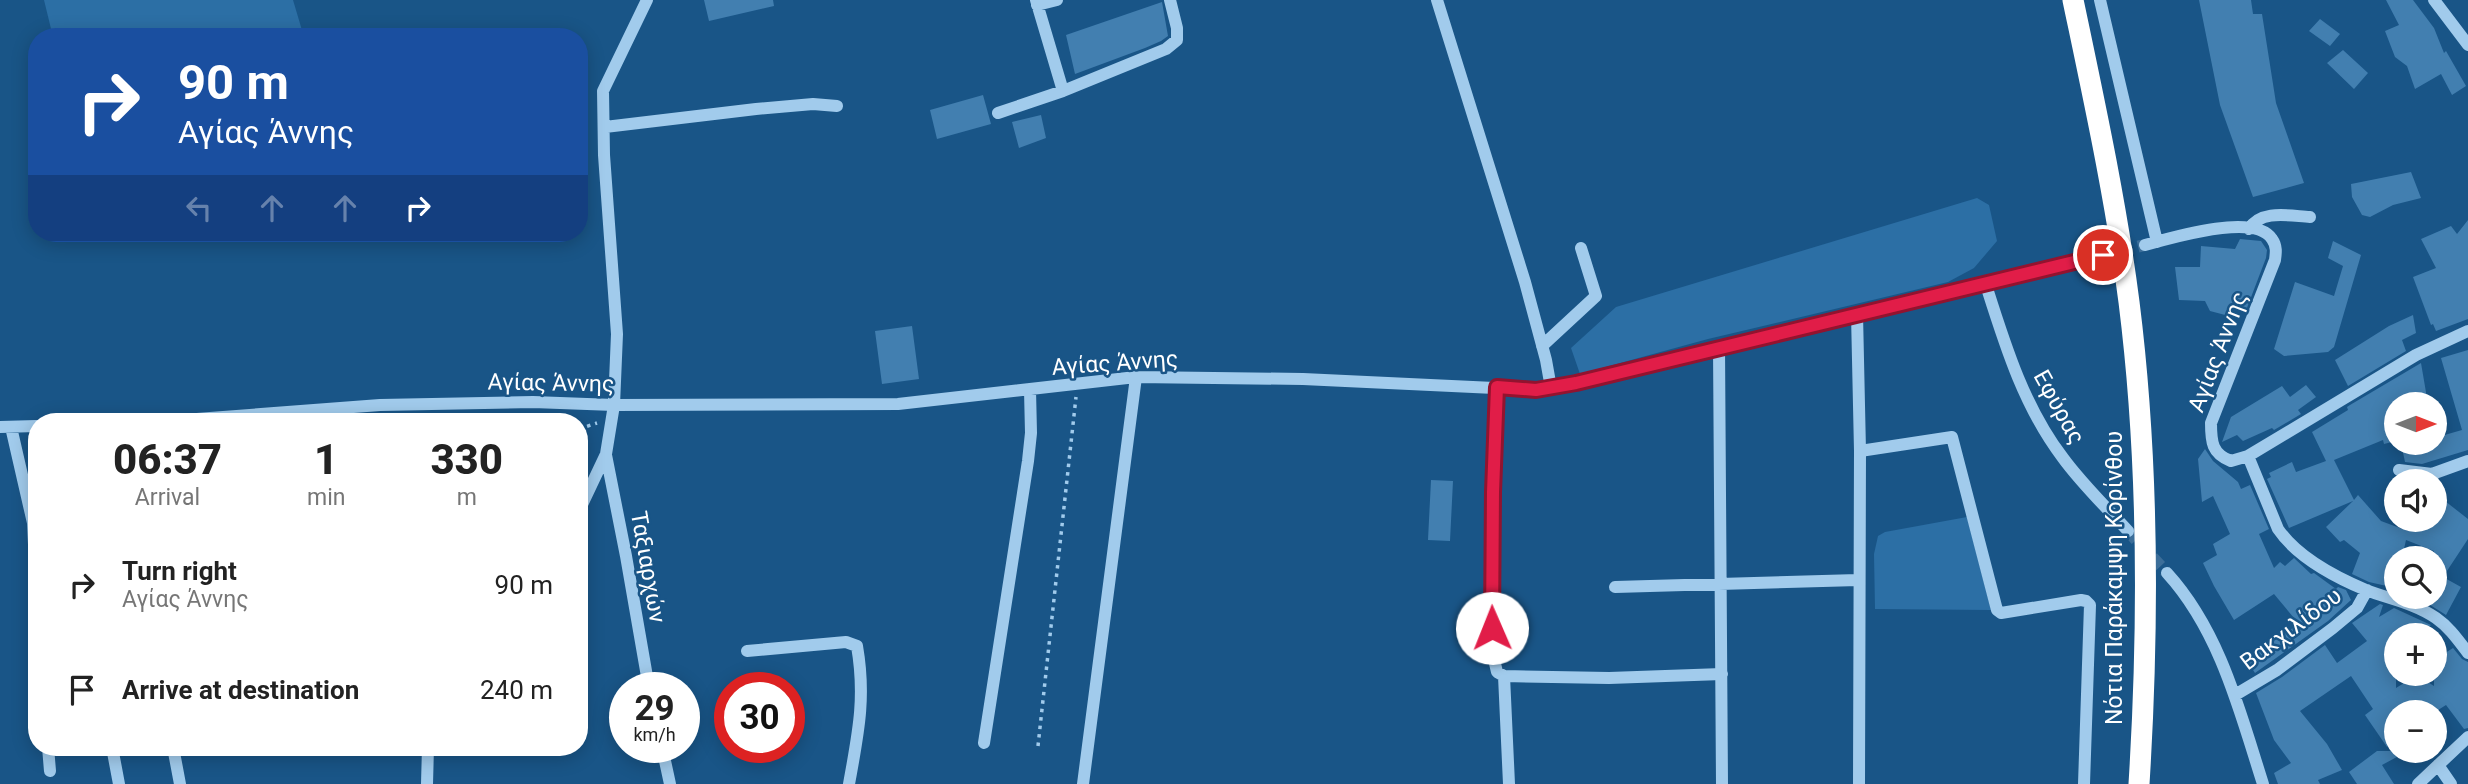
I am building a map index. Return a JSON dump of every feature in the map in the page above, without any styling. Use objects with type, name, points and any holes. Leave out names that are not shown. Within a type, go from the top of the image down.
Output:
[{"type":"highway","name":"Νότια Παράκαμψη Κορίνθου","points":[[2073,0],[2129,303],[2144,511],[2145,581],[2139,784]]},
{"type":"street","points":[[588,491],[606,454],[614,405],[617,334],[604,155],[603,91],[647,0]]},
{"type":"street","points":[[1057,0],[1036,2],[1063,91]]},
{"type":"street","points":[[998,113],[1063,91],[1166,49],[1177,40],[1170,0]]},
{"type":"street","points":[[1437,0],[1525,282],[1551,388]]},
{"type":"street","points":[[2101,0],[2151,243],[2219,228],[2249,229],[2253,222],[2275,215],[2310,217]]},
{"type":"street","points":[[2434,0],[2468,45]]},
{"type":"street","points":[[605,127],[755,109],[813,104],[837,106]]},
{"type":"street","name":"Αγίας Άννης","points":[[2248,456],[2231,461],[2216,453],[2211,441],[2211,423],[2275,261],[2276,248],[2273,239],[2266,232],[2249,229]]},
{"type":"street","points":[[1542,346],[1596,296],[1581,248]]},
{"type":"street","name":"Αγίας Άννης","points":[[275,413],[380,405],[533,402],[614,405],[898,404],[1136,377],[1303,379],[1536,390],[2103,255]]},
{"type":"street","name":"Εφύρας","points":[[1986,285],[2006,349],[2028,400],[2062,458],[2128,531]]},
{"type":"street","points":[[1857,314],[1860,452],[1859,784]]},
{"type":"street","points":[[2468,331],[2416,355],[2248,456],[2284,538],[2329,571],[2367,590],[2410,604],[2437,618],[2453,632],[2468,653]]},
{"type":"street","points":[[1719,347],[1722,784]]},
{"type":"street","points":[[1083,784],[1136,377]]},
{"type":"street","points":[[1497,387],[1491,600],[1493,655],[1497,672],[1504,676],[1609,678],[1722,674]]},
{"type":"street","points":[[984,743],[1028,460],[1031,433],[1030,390]]},
{"type":"street","points":[[28,426],[6,427],[28,505]]},
{"type":"street","points":[[1860,452],[1952,437],[1997,610],[2001,613],[2081,600],[2090,606],[2084,784]]},
{"type":"street","name":"Ταξιαρχών","points":[[606,454],[646,672]]},
{"type":"street","points":[[2446,469],[2468,461]]},
{"type":"street","points":[[2167,573],[2180,587],[2206,629],[2235,695],[2263,784]]},
{"type":"street","points":[[1615,587],[1858,580]]},
{"type":"street","name":"Βακχιλίδου","points":[[2235,695],[2277,670],[2333,628],[2357,608],[2367,590]]},
{"type":"street","points":[[747,650],[846,642],[857,646],[862,673],[862,715],[849,784]]},
{"type":"street","points":[[1504,676],[1509,784]]},
{"type":"street","points":[[2418,784],[2468,737]]},
{"type":"street","points":[[49,756],[50,771]]},
{"type":"street","points":[[114,756],[119,784]]},
{"type":"street","points":[[175,756],[180,784]]},
{"type":"street","points":[[427,784],[428,756]]},
{"type":"street","points":[[665,763],[670,784]]},
{"type":"street","points":[[2438,765],[2451,784]]},
{"type":"path","points":[[1038,746],[1077,384]]},
{"type":"shaded area","points":[[44,0],[293,0],[301,28],[51,28]]},
{"type":"shaded area","points":[[1977,198],[1989,205],[1997,241],[1974,268],[1948,282],[1708,339],[1580,374],[1571,348],[1616,307]]},
{"type":"shaded area","points":[[1967,517],[1991,610],[1875,609],[1874,554],[1878,536],[1885,532]]},
{"type":"building","points":[[704,0],[773,0],[774,6],[709,21]]},
{"type":"building","points":[[2199,0],[2251,0],[2253,14],[2262,14],[2276,103],[2304,183],[2253,197],[2220,105]]},
{"type":"building","points":[[2386,0],[2413,0],[2434,28],[2444,53],[2446,51],[2466,86],[2452,95],[2441,74],[2415,89],[2407,66],[2395,57],[2385,31],[2399,25]]},
{"type":"building","points":[[1162,2],[1168,36],[1145,48],[1075,74],[1066,35]]},
{"type":"building","points":[[2320,19],[2340,34],[2330,46],[2309,31]]},
{"type":"building","points":[[2343,50],[2368,73],[2354,89],[2327,63]]},
{"type":"building","points":[[983,95],[991,124],[937,139],[930,110]]},
{"type":"building","points":[[1041,115],[1046,138],[1019,148],[1012,122]]},
{"type":"building","points":[[2411,172],[2421,198],[2393,205],[2370,217],[2362,215],[2352,197],[2351,184]]},
{"type":"building","points":[[2468,220],[2468,319],[2436,331],[2433,324],[2431,325],[2413,277],[2436,268],[2421,239],[2451,226],[2457,234]]},
{"type":"building","points":[[2240,239],[2261,241],[2267,250],[2245,313],[2230,309],[2229,316],[2210,311],[2205,301],[2179,300],[2175,267],[2200,267],[2201,246],[2235,249]]},
{"type":"building","points":[[2333,241],[2361,255],[2334,347],[2328,352],[2284,356],[2274,349],[2295,282],[2334,296],[2343,266],[2328,258]]},
{"type":"building","points":[[2413,315],[2416,333],[2402,340],[2406,351],[2348,386],[2335,360],[2389,326]]},
{"type":"building","points":[[912,326],[919,379],[882,384],[875,331]]},
{"type":"building","points":[[2468,350],[2468,450],[2422,464],[2405,462],[2404,455],[2447,455],[2447,434],[2462,430],[2441,358]]},
{"type":"building","points":[[2421,363],[2426,392],[2384,392],[2384,444],[2383,440],[2334,460],[2354,500],[2358,495],[2384,522],[2384,532],[2447,532],[2447,503],[2468,519],[2468,539],[2447,571],[2447,546],[2421,546],[2406,540],[2405,546],[2384,546],[2384,585],[2352,574],[2360,553],[2344,540],[2340,542],[2326,527],[2353,501],[2289,528],[2267,479],[2271,477],[2269,473],[2292,462],[2296,472],[2326,461],[2312,432],[2348,410],[2350,405]]},
{"type":"building","points":[[2306,385],[2316,397],[2298,410],[2301,414],[2274,430],[2272,428],[2243,441],[2237,435],[2222,442],[2231,417],[2282,386],[2290,397]]},
{"type":"building","points":[[2205,449],[2213,461],[2238,482],[2241,489],[2250,485],[2269,529],[2259,534],[2274,568],[2280,562],[2285,566],[2294,558],[2311,574],[2314,573],[2336,589],[2338,587],[2346,590],[2351,600],[2328,621],[2255,673],[2246,659],[2299,624],[2274,594],[2234,620],[2214,586],[2203,563],[2217,555],[2213,544],[2230,534],[2213,496],[2202,502],[2198,459]]},
{"type":"building","points":[[1431,480],[1453,481],[1450,541],[1428,540]]},
{"type":"building","points":[[2447,579],[2461,587],[2446,615],[2436,609],[2447,609]]},
{"type":"building","points":[[2380,604],[2383,605],[2379,617],[2396,609],[2427,623],[2384,623],[2384,686],[2447,686],[2447,652],[2453,648],[2468,662],[2468,728],[2464,729],[2447,706],[2447,700],[2384,700],[2384,743],[2365,715],[2373,709],[2351,676],[2300,711],[2327,744],[2342,770],[2318,780],[2320,784],[2278,784],[2274,773],[2291,763],[2274,740],[2256,693],[2325,645],[2337,663],[2367,641],[2352,623]]},
{"type":"building","points":[[2377,751],[2384,751],[2386,763],[2382,765],[2394,784],[2357,784],[2349,772]]},
{"type":"tunnel","points":[[2103,255],[2145,245]]},
{"type":"tunnel","points":[[2128,531],[2167,573]]},
{"type":"route","points":[[1492,628],[1497,387],[1536,390],[1576,383],[2103,255]]}]
